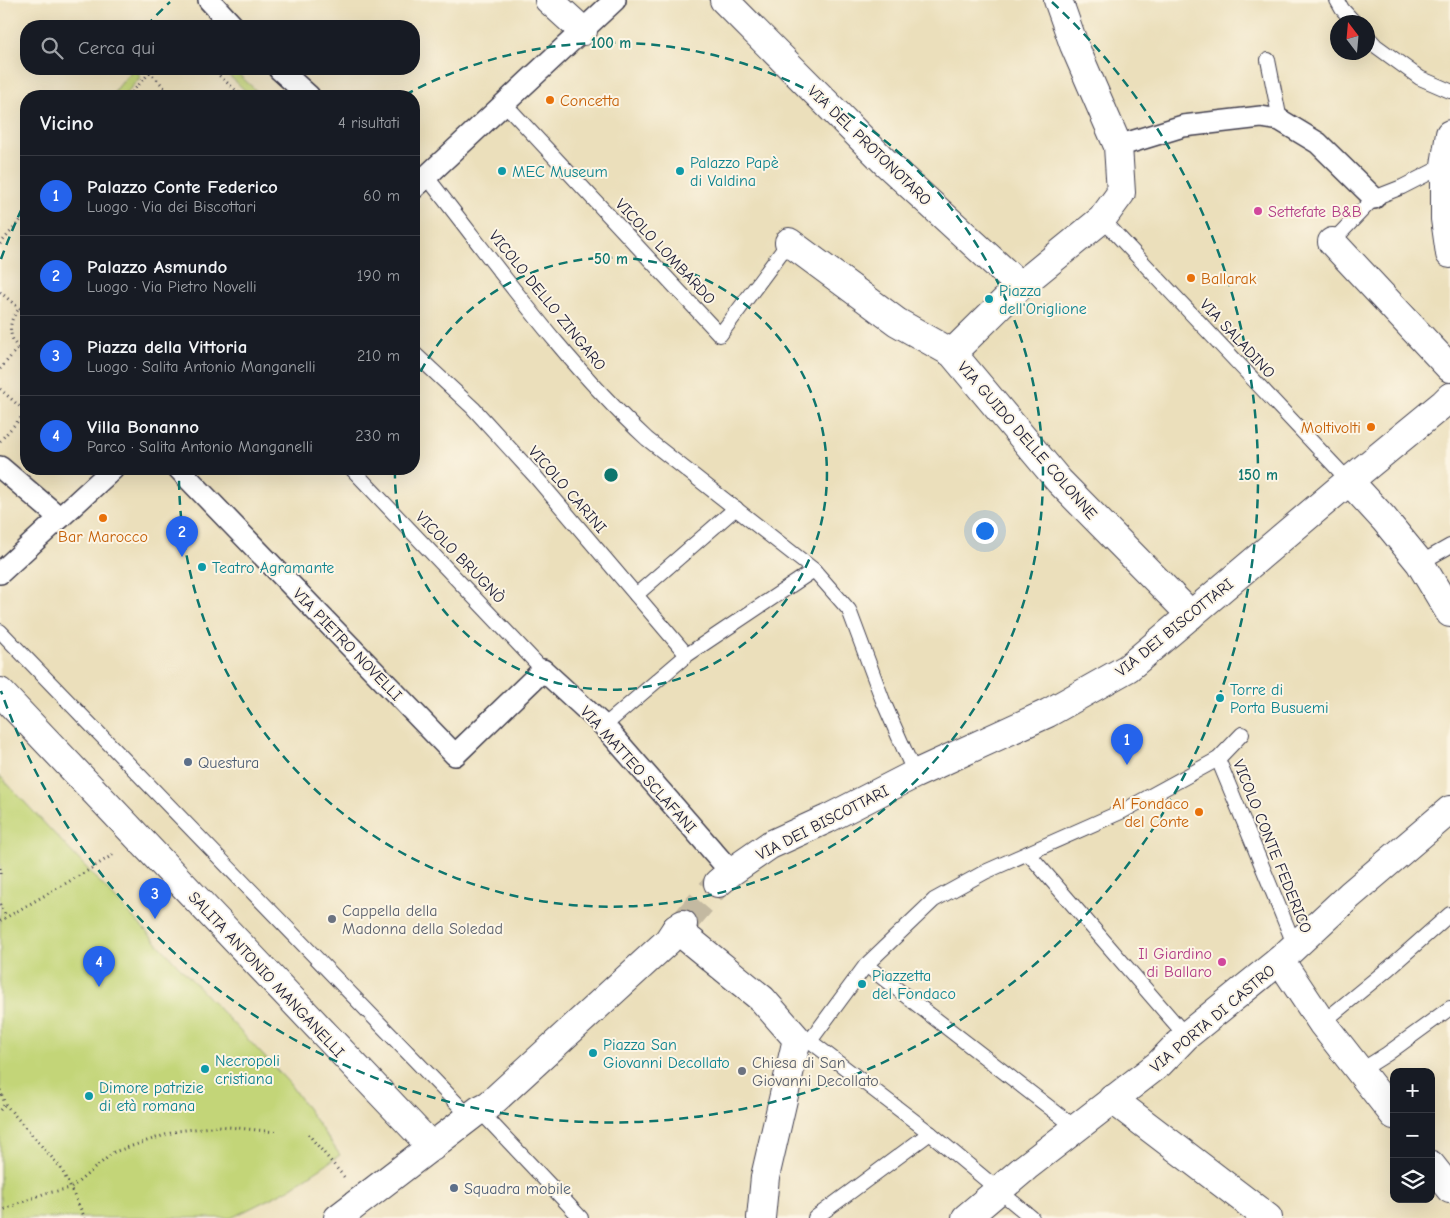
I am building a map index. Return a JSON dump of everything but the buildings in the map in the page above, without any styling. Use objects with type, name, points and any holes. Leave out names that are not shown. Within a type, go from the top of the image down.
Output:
[{"type":"street","points":[[210,0],[228,20]]},
{"type":"street","points":[[549,0],[583,31]]},
{"type":"street","points":[[420,182],[616,0]]},
{"type":"street","name":"VIA DEL PROTONOTARO","points":[[724,0],[885,162],[1020,286]]},
{"type":"street","points":[[952,353],[1020,286],[1102,219],[1121,193],[1118,146],[1074,44],[1058,0]]},
{"type":"street","points":[[286,75],[302,90]]},
{"type":"street","points":[[1118,146],[1183,126],[1260,117],[1280,120],[1318,143],[1374,198]]},
{"type":"street","points":[[1450,134],[1445,165],[1445,219],[1450,254]]},
{"type":"street","name":"VIA GUIDO DELLE COLONNE","points":[[789,242],[897,322],[952,353],[1060,481],[1191,615]]},
{"type":"street","points":[[1332,242],[1450,368]]},
{"type":"street","name":"VIA DEI BISCOTTARI","points":[[724,877],[770,846],[915,774],[1048,713],[1128,668],[1450,397]]},
{"type":"street","points":[[0,467],[60,518]]},
{"type":"street","points":[[0,574],[107,475]]},
{"type":"street","name":"VIA PIETRO NOVELLI","points":[[185,475],[454,755],[544,670]]},
{"type":"street","points":[[1349,481],[1384,519],[1420,563],[1450,613]]},
{"type":"street","name":"VIA MATTEO SCLAFANI","points":[[544,670],[604,726],[724,877]]},
{"type":"street","name":"SALITA ANTONIO MANGANELLI","points":[[0,692],[432,1147]]},
{"type":"street","name":"VIA PORTA DI CASTRO","points":[[966,1218],[1112,1099],[1159,1064],[1186,1036],[1288,953],[1350,895],[1450,810]]},
{"type":"street","points":[[338,1218],[480,1111],[668,941],[680,926],[762,999],[804,1040],[765,1177],[761,1218]]},
{"type":"street","points":[[1288,953],[1322,1023],[1392,1113]]},
{"type":"street","points":[[1112,1099],[1268,1218]]},
{"type":"street","points":[[1435,1170],[1450,1189]]},
{"type":"lane","points":[[1337,0],[1348,15]]},
{"type":"lane","points":[[1375,45],[1420,78],[1450,91]]},
{"type":"lane","points":[[1268,60],[1280,120]]},
{"type":"lane","name":"VICOLO LOMBARDO","points":[[504,103],[720,335],[789,242]]},
{"type":"lane","points":[[1332,242],[1374,198],[1402,187],[1445,165]]},
{"type":"lane","name":"VICOLO DELLO ZINGARO","points":[[420,182],[562,350],[620,413],[647,439],[814,570],[849,610],[883,700],[915,774]]},
{"type":"lane","name":"VIA SALADINO","points":[[1102,219],[1349,481]]},
{"type":"lane","name":"VICOLO CARINI","points":[[420,359],[473,408],[534,475],[687,655]]},
{"type":"lane","name":"VICOLO BRUGNÒ","points":[[358,475],[544,670]]},
{"type":"lane","points":[[636,595],[736,508]]},
{"type":"lane","points":[[1420,563],[1450,546]]},
{"type":"lane","points":[[604,726],[687,655],[814,570]]},
{"type":"lane","points":[[0,631],[480,1111],[581,1218]]},
{"type":"lane","points":[[1032,1218],[930,1133],[804,1040],[866,965],[934,900],[985,872],[1122,811],[1218,759],[1242,734]]},
{"type":"lane","name":"VICOLO CONTE FEDERICO","points":[[1218,759],[1288,953]]},
{"type":"lane","points":[[1024,855],[1186,1036]]},
{"type":"lane","points":[[1322,1023],[1389,968],[1450,914]]},
{"type":"lane","points":[[866,965],[1076,1128]]},
{"type":"lane","points":[[1360,1071],[1387,1054],[1450,1008]]},
{"type":"lane","points":[[815,1218],[930,1133]]},
{"type":"path","points":[[134,90],[147,75]]},
{"type":"path","points":[[153,75],[166,90]]},
{"type":"path","points":[[219,75],[235,90]]},
{"type":"path","points":[[0,244],[20,221]]},
{"type":"path","points":[[0,292],[20,309],[16,312],[10,329],[12,338],[18,348],[0,369]]},
{"type":"path","points":[[0,389],[20,407]]},
{"type":"path","points":[[0,441],[20,419]]},
{"type":"path","points":[[0,920],[89,870],[139,838]]},
{"type":"path","points":[[0,868],[0,878]]},
{"type":"path","points":[[0,904],[6,916]]},
{"type":"path","points":[[0,1090],[5,1104],[61,1168],[85,1218]]},
{"type":"path","points":[[0,1110],[5,1104]]},
{"type":"path","points":[[0,1210],[43,1194],[71,1188],[114,1152],[177,1131],[219,1126],[276,1132]]},
{"type":"path","points":[[308,1134],[363,1199]]},
{"type":"green space","points":[[128,75],[141,76],[129,90],[116,90]]},
{"type":"green space","points":[[228,75],[239,75],[256,90],[245,90]]},
{"type":"green space","points":[[0,776],[289,1083],[340,1155],[289,1189],[231,1218],[0,1218]]},
{"type":"tunnel","points":[[683,924],[718,883]]},
{"type":"place","name":"Concetta","points":[[550,100]]},
{"type":"place","name":"MEC Museum","points":[[502,171]]},
{"type":"place","name":"Palazzo Papè di Valdina","points":[[680,171]]},
{"type":"place","name":"Settefate B&B","points":[[1258,211]]},
{"type":"place","name":"Ballarak","points":[[1191,278]]},
{"type":"place","name":"Piazza dell'Origlione","points":[[989,299]]},
{"type":"place","name":"Moltivolti","points":[[1371,427]]},
{"type":"place","name":"Bar Marocco","points":[[103,518]]},
{"type":"place","name":"Palazzo Asmundo","points":[[182,557]]},
{"type":"place","name":"Teatro Agramante","points":[[202,567]]},
{"type":"place","name":"Torre di Porta Busuemi","points":[[1220,698]]},
{"type":"place","name":"Questura","points":[[188,762]]},
{"type":"place","name":"Palazzo Conte Federico","points":[[1127,765]]},
{"type":"place","name":"Al Fondaco del Conte","points":[[1199,812]]},
{"type":"place","name":"Piazza della Vittoria","points":[[155,919]]},
{"type":"place","name":"Cappella della Madonna della Soledad","points":[[332,919]]},
{"type":"place","name":"Il Giardino di Ballaro","points":[[1222,962]]},
{"type":"place","name":"Piazzetta del Fondaco","points":[[862,984]]},
{"type":"place","name":"Villa Bonanno","points":[[99,987]]},
{"type":"place","name":"Piazza San Giovanni Decollato","points":[[593,1053]]},
{"type":"place","name":"Necropoli cristiana","points":[[205,1069]]},
{"type":"place","name":"Chiesa di San Giovanni Decollato","points":[[742,1071]]},
{"type":"place","name":"Dimore patrizie di età romana","points":[[89,1096]]},
{"type":"place","name":"Squadra mobile","points":[[454,1188]]}]
